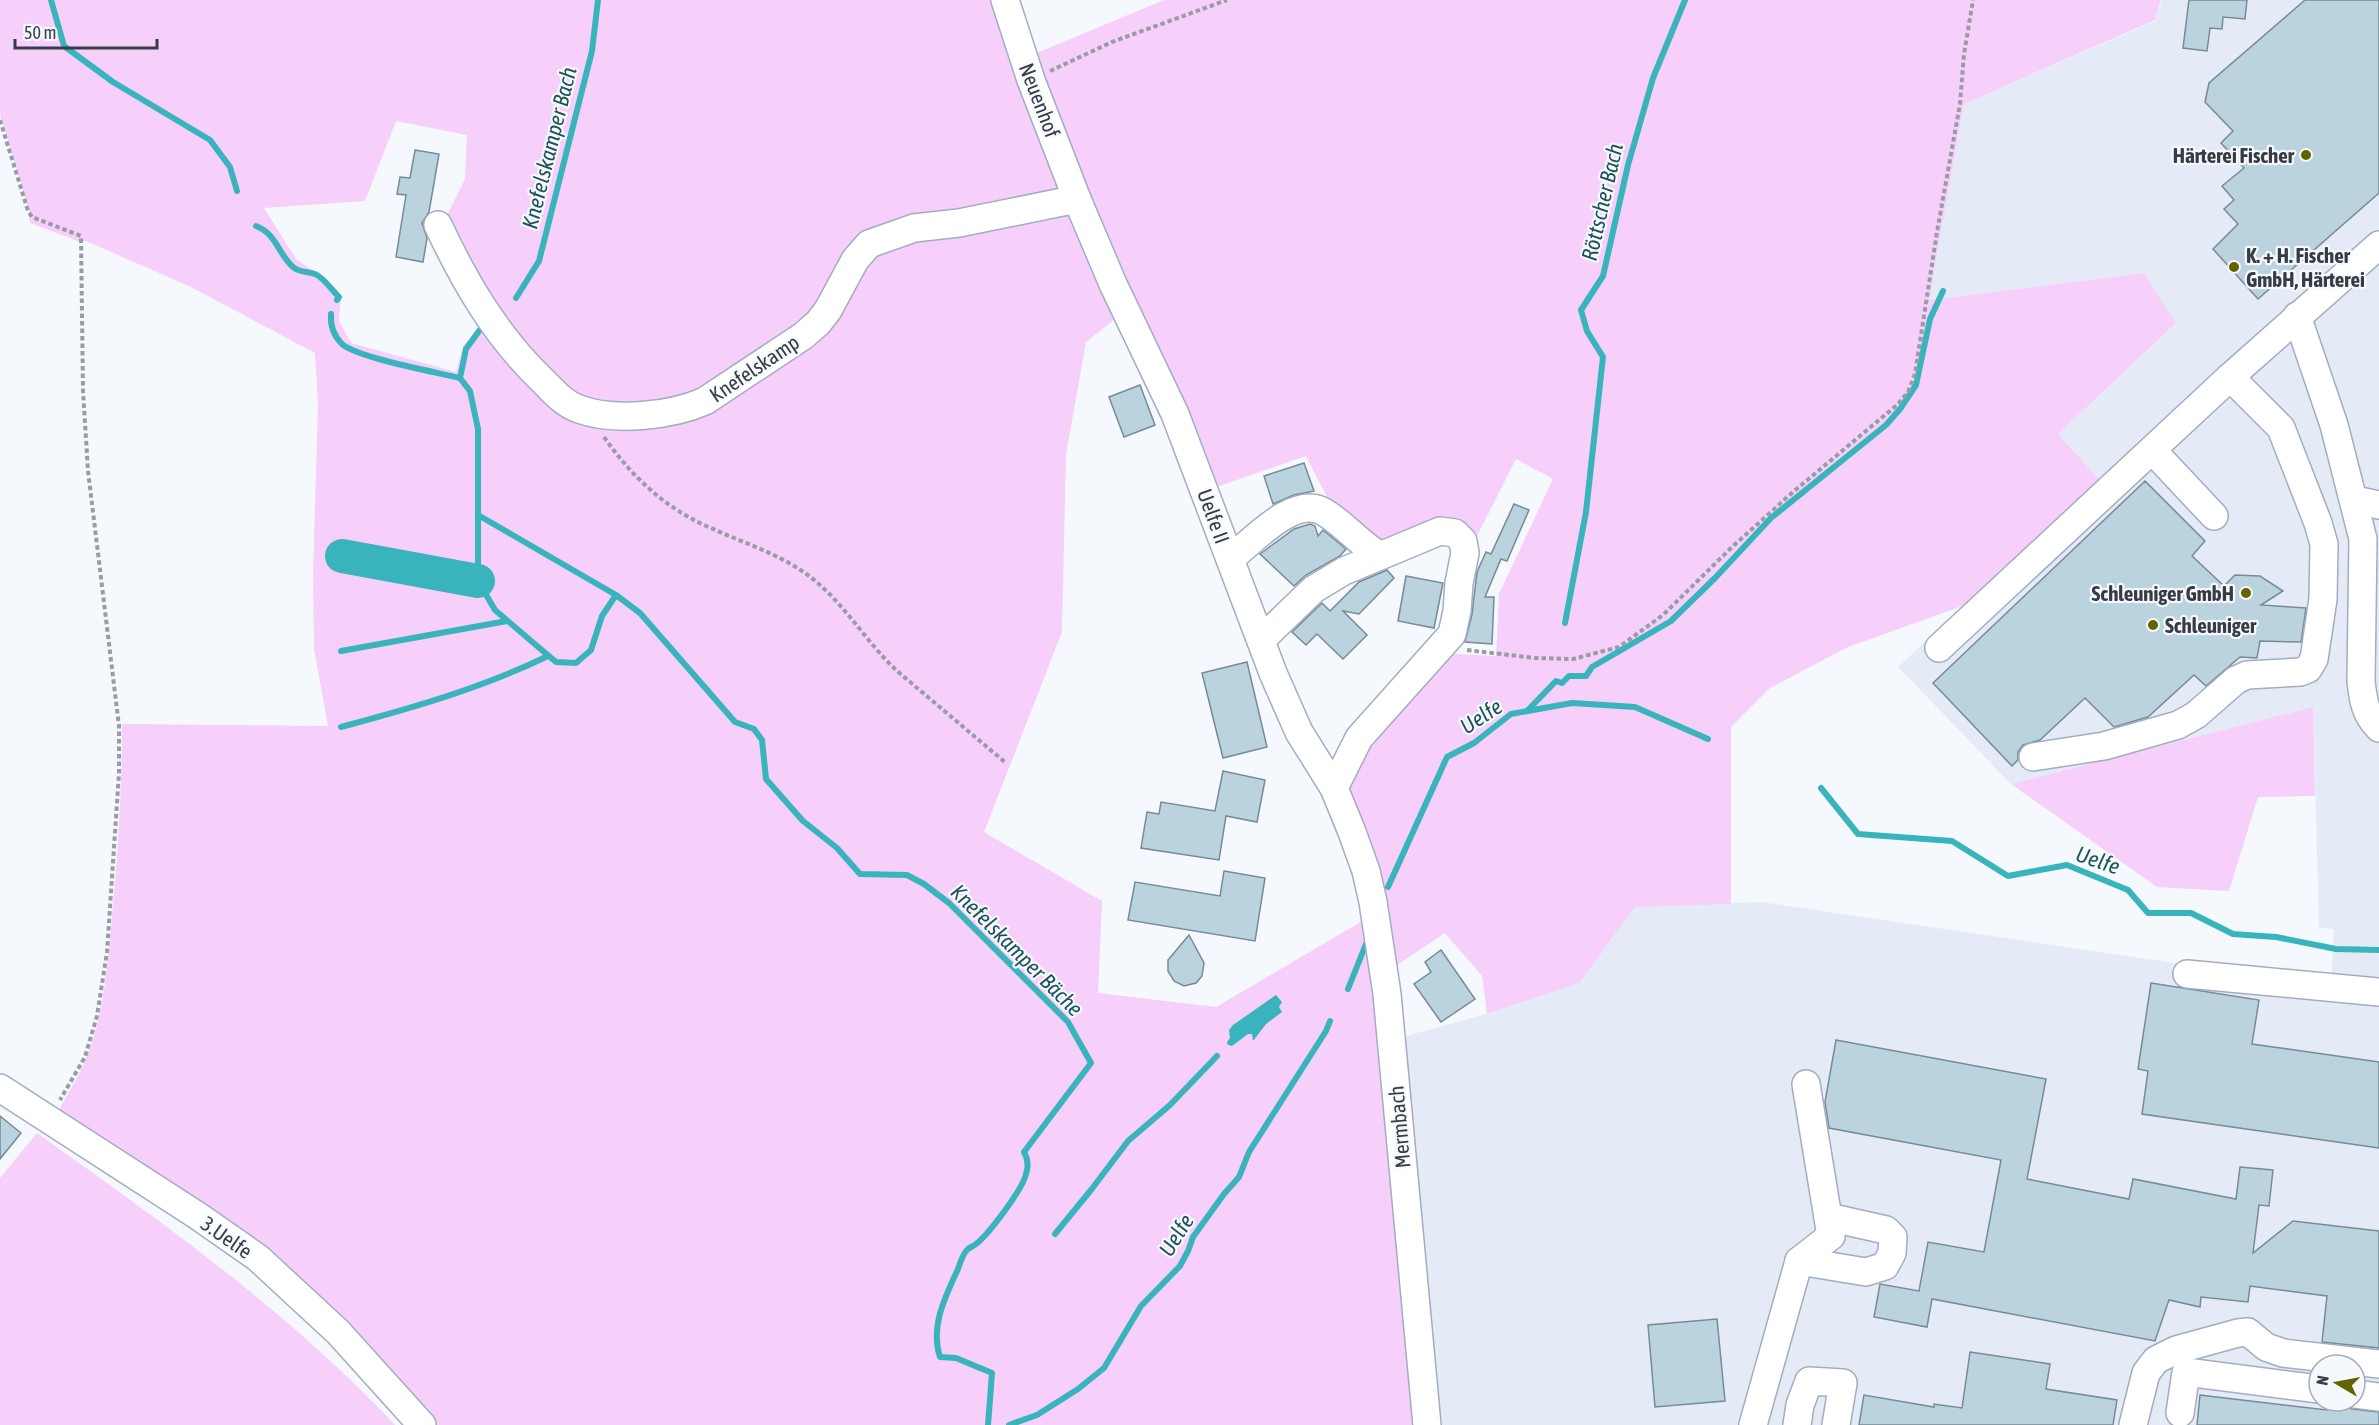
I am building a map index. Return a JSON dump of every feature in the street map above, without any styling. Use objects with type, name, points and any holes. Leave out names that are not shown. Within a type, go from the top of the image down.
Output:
[{"type":"street","name":"Neuenhof","points":[[1005,0],[1031,80],[1077,199]]},
{"type":"street","name":"Knefelskamp","points":[[438,225],[454,260],[488,318],[518,357],[561,399],[579,409],[605,416],[627,416],[669,411],[705,401],[803,336],[818,323],[828,310],[855,260],[868,244],[914,228],[959,223],[1077,199]]},
{"type":"street","name":"Uelfe II","points":[[1077,199],[1113,284],[1175,414],[1296,725],[1334,788],[1352,832]]},
{"type":"street","points":[[1939,648],[2230,377],[2379,245]]},
{"type":"street","points":[[2297,316],[2334,425],[2367,503],[2363,539],[2361,681],[2363,700],[2369,718],[2379,728]]},
{"type":"street","points":[[2033,757],[2104,746],[2178,725],[2196,715],[2236,680],[2247,675],[2300,672],[2308,669],[2314,659],[2323,599],[2324,544],[2318,523],[2281,428],[2230,377]]},
{"type":"street","points":[[2152,450],[2214,516]]},
{"type":"street","points":[[1230,559],[1282,516],[1298,509],[1311,507],[1323,512],[1364,546],[1379,555]]},
{"type":"street","points":[[1262,640],[1314,589],[1344,571],[1440,531],[1455,532],[1463,541],[1465,553],[1452,634],[1359,738],[1334,788]]},
{"type":"street","name":"Mermbach","points":[[1352,832],[1366,871],[1382,949],[1427,1425]]},
{"type":"street","points":[[2187,974],[2379,992]]},
{"type":"street","points":[[1753,1425],[1799,1261],[1831,1236],[1806,1084]]},
{"type":"street","name":"3.Uelfe","points":[[0,1088],[198,1216],[258,1258],[338,1332],[422,1425]]},
{"type":"street","points":[[1799,1261],[1866,1272],[1885,1266],[1892,1253],[1893,1237],[1886,1230],[1828,1216]]},
{"type":"street","points":[[2133,1425],[2146,1373],[2156,1360],[2176,1350],[2238,1332],[2248,1332],[2266,1347],[2283,1353],[2379,1364]]},
{"type":"street","points":[[2180,1413],[2186,1372],[2307,1387]]},
{"type":"street","points":[[1760,1396],[1798,1415],[1809,1381],[1843,1383],[1836,1425]]},
{"type":"path","points":[[1031,80],[1112,42],[1227,0]]},
{"type":"path","points":[[1439,648],[1552,660],[1573,659],[1620,647],[1663,615],[1731,548],[1793,492],[1897,405],[1908,392],[1914,374],[1960,104],[1964,54],[1973,0]]},
{"type":"path","points":[[0,120],[28,211],[32,217],[81,236],[83,391],[88,471],[119,726],[114,870],[107,952],[97,1016],[85,1057],[47,1119]]},
{"type":"path","points":[[592,412],[598,428],[609,443],[651,492],[676,510],[708,527],[763,550],[803,571],[824,590],[881,656],[1006,763]]},
{"type":"shaded area","points":[[0,0],[1001,0],[1028,88],[1072,195],[959,220],[913,224],[867,242],[853,257],[817,321],[802,334],[705,399],[670,408],[605,414],[562,398],[519,356],[458,258],[442,225],[465,179],[467,135],[396,121],[365,201],[264,208],[296,259],[326,280],[341,297],[339,321],[351,343],[456,372],[463,346],[486,320],[524,367],[554,396],[589,415],[613,419],[669,413],[707,402],[795,346],[820,325],[862,254],[882,240],[893,236],[960,226],[1076,203],[1110,286],[1124,312],[1086,342],[1066,454],[1062,632],[984,832],[1102,901],[1098,993],[1216,1007],[1371,916],[1388,1053],[1423,1425],[432,1425],[341,1322],[263,1252],[203,1209],[58,1113],[81,1071],[93,1040],[104,988],[118,844],[122,724],[328,726],[314,649],[313,576],[318,403],[315,353],[191,287],[86,241],[78,241],[30,223],[29,210],[0,114]]},
{"type":"shaded area","points":[[1164,0],[2161,0],[2155,20],[1964,104],[1929,300],[2144,273],[2176,323],[2058,434],[2100,480],[1965,605],[1848,647],[1770,688],[1731,727],[1731,904],[1635,907],[1579,983],[1487,1014],[1482,976],[1445,933],[1388,971],[1337,788],[1440,653],[1496,656],[1499,594],[1553,479],[1516,459],[1475,540],[1384,550],[1330,503],[1306,456],[1208,490],[1027,57]]},
{"type":"shaded area","points":[[2162,0],[2379,0],[2379,1425],[1430,1425],[1395,1039],[1487,1014],[1578,983],[1635,907],[1761,902],[2331,986],[2334,929],[2319,928],[2313,707],[2011,784],[1898,667],[2100,480],[2058,434],[2176,323],[2144,273],[1929,300],[1964,104],[2155,21]]},
{"type":"shaded area","points":[[2313,707],[2315,796],[2258,797],[2229,891],[2157,887],[2011,784]]},
{"type":"shaded area","points":[[37,1133],[131,1200],[268,1306],[312,1344],[395,1425],[0,1425],[0,1178]]},
{"type":"water","points":[[1276,995],[1282,1002],[1279,1007],[1282,1012],[1266,1024],[1253,1041],[1252,1034],[1248,1034],[1232,1046],[1228,1045],[1229,1030],[1233,1025]]},
{"type":"building","points":[[2189,0],[2247,0],[2245,19],[2223,17],[2222,29],[2210,28],[2207,51],[2183,48]]},
{"type":"building","name":"Härterei Fischer","points":[[2305,0],[2379,0],[2379,193],[2258,299],[2213,249],[2238,224],[2224,209],[2234,200],[2222,186],[2244,168],[2221,143],[2233,131],[2205,102],[2209,83]]},
{"type":"building","points":[[415,150],[439,154],[429,212],[422,223],[427,238],[423,262],[396,257],[406,195],[397,194],[400,177],[410,178]]},
{"type":"building","points":[[1140,385],[1155,425],[1124,437],[1109,397]]},
{"type":"building","points":[[1304,463],[1314,491],[1294,495],[1273,504],[1264,476]]},
{"type":"building","name":"Schleuniger","points":[[2145,481],[2205,541],[2192,556],[2224,586],[2235,575],[2260,576],[2283,591],[2261,605],[2306,608],[2301,642],[2260,641],[2257,658],[2240,657],[2206,686],[2194,675],[2148,717],[2114,727],[2085,698],[2040,740],[2023,745],[2018,752],[2018,760],[2012,766],[1933,683]]},
{"type":"building","points":[[1514,504],[1529,510],[1507,561],[1501,559],[1485,597],[1494,597],[1492,644],[1465,642],[1472,614],[1477,572],[1486,552],[1491,554]]},
{"type":"building","points":[[1310,524],[1315,526],[1318,536],[1323,530],[1346,549],[1340,556],[1306,575],[1294,586],[1260,554],[1294,529]]},
{"type":"building","points":[[1387,570],[1394,578],[1359,614],[1343,611],[1367,635],[1343,659],[1317,634],[1306,645],[1292,632],[1322,603],[1330,611],[1359,582]]},
{"type":"building","points":[[1406,576],[1443,583],[1434,628],[1398,621]]},
{"type":"building","points":[[1247,662],[1267,747],[1223,758],[1202,673]]},
{"type":"building","points":[[1223,771],[1265,780],[1257,822],[1226,816],[1219,860],[1141,848],[1147,812],[1159,814],[1161,802],[1215,811]]},
{"type":"building","points":[[1224,871],[1265,878],[1255,941],[1128,920],[1135,882],[1220,896]]},
{"type":"building","points":[[1189,935],[1204,963],[1202,976],[1196,983],[1184,986],[1174,981],[1168,971],[1168,960]]},
{"type":"building","points":[[1441,950],[1475,999],[1441,1022],[1414,984],[1431,972],[1425,962]]},
{"type":"building","points":[[2151,983],[2259,1000],[2252,1044],[2379,1062],[2379,1148],[2142,1114],[2148,1071],[2138,1069]]},
{"type":"building","points":[[1836,1040],[2046,1079],[2027,1179],[2129,1199],[2133,1179],[2236,1199],[2240,1167],[2273,1170],[2269,1206],[2259,1205],[2253,1253],[2293,1221],[2379,1231],[2379,1348],[2322,1342],[2327,1296],[2250,1286],[2248,1302],[2201,1297],[2200,1307],[2169,1300],[2155,1341],[1932,1299],[1927,1327],[1874,1317],[1880,1284],[1919,1291],[1928,1242],[1984,1252],[2001,1160],[1829,1128],[1825,1102]]},
{"type":"building","points":[[0,1116],[21,1133],[0,1159]]},
{"type":"building","points":[[1717,1319],[1725,1401],[1655,1407],[1648,1325]]},
{"type":"building","points":[[1970,1352],[2050,1364],[2046,1389],[2117,1400],[2113,1425],[1859,1425],[1864,1395],[1934,1407],[1934,1404],[1962,1408]]},
{"type":"building","points":[[2200,1395],[2307,1408],[2307,1413],[2379,1412],[2379,1425],[2197,1425]]},
{"type":"waterway","points":[[51,0],[64,46],[113,82],[210,140],[230,167],[237,191]]},
{"type":"waterway","name":"Knefelskamper Bach","points":[[516,298],[539,261],[592,51],[598,0]]},
{"type":"waterway","name":"Röttscher Bach","points":[[1565,623],[1586,512],[1603,357],[1587,331],[1581,310],[1603,276],[1628,165],[1653,78],[1685,0]]},
{"type":"waterway","points":[[256,226],[269,234],[293,267],[321,278],[339,297],[337,300]]},
{"type":"waterway","points":[[1527,711],[1556,681],[1562,683],[1569,676],[1586,676],[1592,667],[1671,621],[1771,518],[1886,425],[1916,385],[1930,319],[1943,291]]},
{"type":"waterway","points":[[331,314],[334,334],[342,344],[351,349],[380,359],[460,378]]},
{"type":"waterway","name":"Knefelskamper Bach","points":[[460,378],[466,349],[479,331]]},
{"type":"waterway","name":"Knefelskamper Bäche","points":[[460,378],[470,391],[478,429],[478,581],[495,610],[556,662],[576,663],[591,650],[602,616],[616,595],[640,613],[735,722],[754,729],[762,740],[766,779],[803,821],[837,848],[860,874],[907,875],[924,884],[949,903],[1068,1022],[1091,1063],[1024,1152],[1028,1165],[1023,1181],[996,1222],[965,1253],[940,1312],[937,1335],[940,1357],[956,1358],[992,1373],[988,1425]]},
{"type":"waterway","points":[[478,515],[616,595]]},
{"type":"waterway","points":[[342,556],[478,581]]},
{"type":"waterway","points":[[341,651],[507,621]]},
{"type":"waterway","points":[[341,727],[472,688],[548,656]]},
{"type":"waterway","name":"Uelfe","points":[[1388,887],[1447,757],[1474,743],[1511,714],[1572,703],[1635,707],[1708,739]]},
{"type":"waterway","name":"Uelfe","points":[[1821,788],[1858,834],[1952,841],[2008,876],[2067,865],[2128,890],[2148,913],[2191,913],[2233,934],[2276,937],[2336,949],[2379,950]]},
{"type":"waterway","name":"Uelfe","points":[[1348,989],[1368,939]]},
{"type":"waterway","name":"Uelfe","points":[[1009,1425],[1037,1415],[1078,1389],[1104,1368],[1141,1306],[1180,1266],[1193,1237],[1239,1177],[1249,1152],[1326,1031],[1330,1021]]},
{"type":"waterway","name":"Knefelskamper Bäche","points":[[1055,1234],[1128,1141],[1170,1105],[1217,1056]]},
{"type":"place","name":"Härterei Fischer","points":[[2306,155]]},
{"type":"place","name":"K. + H. Fischer GmbH, Härterei","points":[[2234,267]]},
{"type":"place","name":"Schleuniger GmbH","points":[[2246,593]]},
{"type":"place","name":"Schleuniger","points":[[2153,625]]}]
